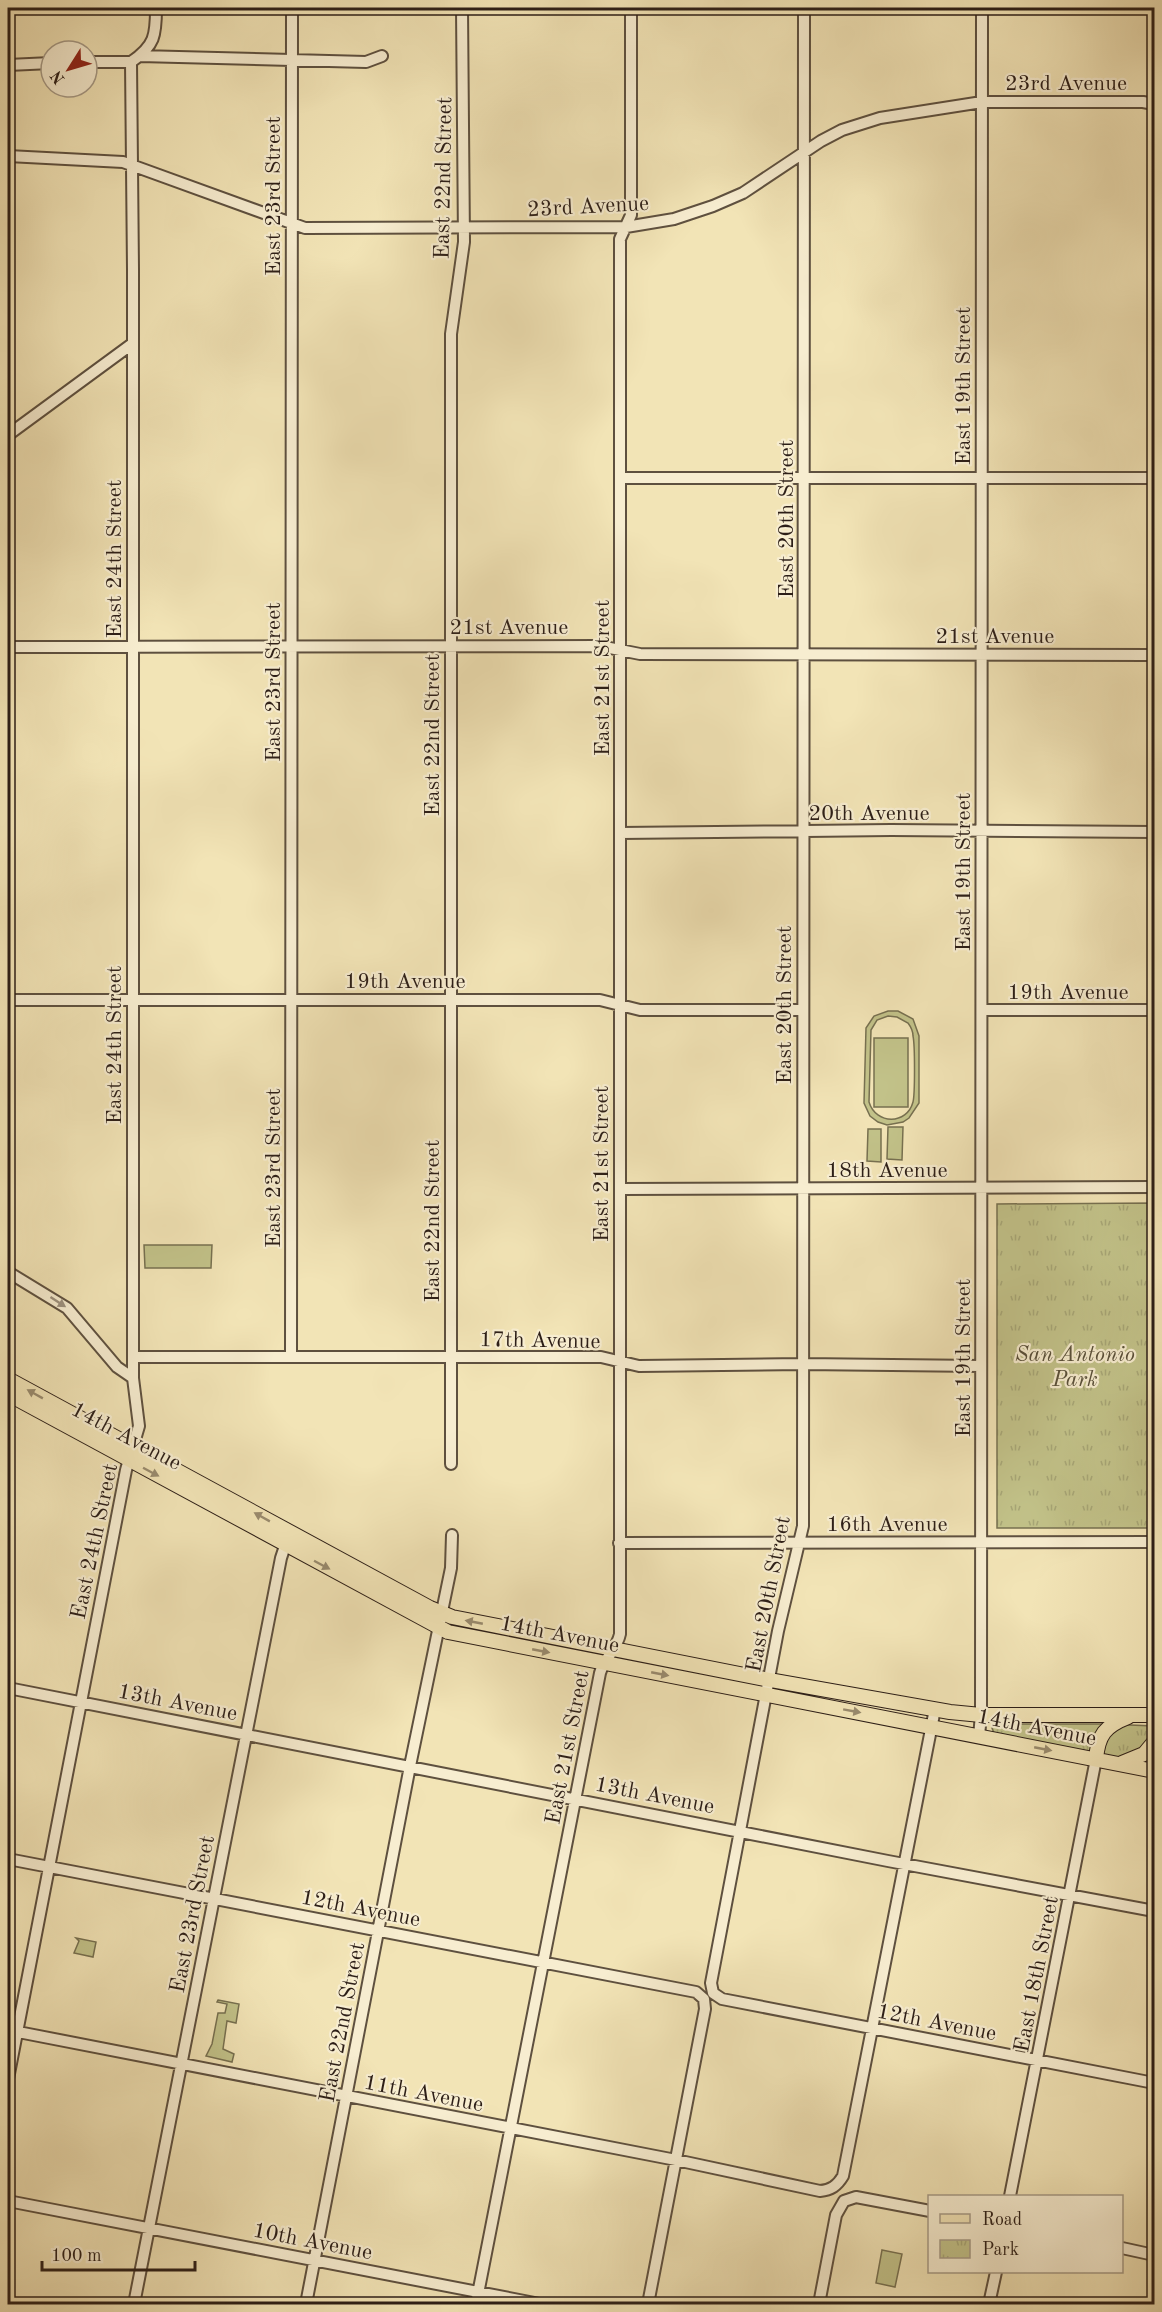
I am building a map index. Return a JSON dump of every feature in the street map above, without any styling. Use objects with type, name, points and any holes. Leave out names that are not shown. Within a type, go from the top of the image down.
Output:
[{"type":"main road","name":"14th Avenue","points":[[8,1379],[131,1454]]},
{"type":"main road","name":"14th Avenue","points":[[8,1394],[131,1454],[287,1538],[441,1613],[462,1620],[770,1680],[935,1709],[981,1715],[1155,1715]]},
{"type":"main road","name":"14th Avenue","points":[[287,1538],[448,1632],[1155,1771]]},
{"type":"main road","points":[[1096,1759],[1100,1737],[1113,1724],[1132,1714]]},
{"type":"main road","points":[[1120,1764],[1144,1754],[1155,1742]]},
{"type":"street","points":[[136,59],[150,47],[156,31],[156,8]]},
{"type":"street","name":"East 23rd Street","points":[[291,1357],[292,8]]},
{"type":"street","name":"East 22nd Street","points":[[451,1464],[451,334],[464,242],[462,8]]},
{"type":"street","name":"East 21st Street","points":[[477,2304],[603,1663],[614,1649],[620,1634],[620,239],[632,215],[631,8]]},
{"type":"street","name":"East 20th Street","points":[[648,2304],[778,1631],[803,1526],[804,8]]},
{"type":"street","name":"East 19th Street","points":[[979,1736],[981,1715],[982,8]]},
{"type":"street","points":[[99,61],[136,59],[366,62],[382,56]]},
{"type":"street","name":"East 24th Street","points":[[8,2079],[12,2030],[49,1867],[131,1454],[139,1426],[133,1378],[132,165],[136,59]]},
{"type":"street","points":[[8,65],[39,64]]},
{"type":"street","name":"23rd Avenue","points":[[8,156],[112,160],[132,165],[292,224],[310,228],[626,227],[674,219],[713,206],[751,188],[842,130],[866,121],[982,102],[1143,102],[1155,104]]},
{"type":"street","points":[[8,435],[132,344]]},
{"type":"street","points":[[620,477],[1155,478]]},
{"type":"street","name":"21st Avenue","points":[[8,646],[600,646],[640,654],[1155,655]]},
{"type":"street","name":"20th Avenue","points":[[620,833],[1155,832]]},
{"type":"street","name":"19th Avenue","points":[[8,1000],[133,1002],[600,1000],[640,1010],[802,1010]]},
{"type":"street","name":"19th Avenue","points":[[982,1010],[1155,1010]]},
{"type":"street","name":"18th Avenue","points":[[620,1189],[1155,1187]]},
{"type":"street","points":[[8,1272],[67,1308],[117,1367],[133,1378]]},
{"type":"street","name":"17th Avenue","points":[[133,1357],[601,1357],[639,1366],[802,1364],[981,1366]]},
{"type":"street","name":"East 22nd Street","points":[[306,2304],[410,1766],[451,1568],[452,1535]]},
{"type":"street","name":"East 23rd Street","points":[[134,2304],[245,1735],[287,1538]]},
{"type":"street","name":"16th Avenue","points":[[619,1543],[1155,1542]]},
{"type":"street","name":"13th Avenue","points":[[8,1688],[1155,1911]]},
{"type":"street","points":[[873,2028],[935,1709]]},
{"type":"street","name":"East 18th Street","points":[[1010,2195],[1096,1759]]},
{"type":"street","name":"12th Avenue","points":[[8,1859],[1155,2083]]},
{"type":"street","name":"11th Avenue","points":[[12,2030],[676,2160],[820,2191],[834,2187],[843,2176],[873,2028]]},
{"type":"street","points":[[819,2304],[836,2215],[844,2201],[856,2197],[928,2211]]},
{"type":"street","name":"10th Avenue","points":[[8,2201],[540,2304]]},
{"type":"street","points":[[1123,2248],[1155,2255]]},
{"type":"street","points":[[989,2304],[996,2273]]},
{"type":"green space","points":[[888,1011],[898,1011],[913,1019],[919,1036],[919,1103],[909,1118],[903,1122],[887,1125],[878,1122],[870,1116],[864,1103],[866,1028],[874,1016]],"holes":[[[888,1016],[897,1017],[908,1023],[913,1032],[914,1090],[910,1110],[905,1115],[891,1119],[878,1115],[869,1102],[871,1030],[877,1020]]]},
{"type":"green space","points":[[874,1038],[908,1038],[908,1107],[874,1107]]},
{"type":"green space","points":[[888,1127],[903,1127],[902,1160],[887,1159]]},
{"type":"green space","points":[[868,1129],[881,1129],[881,1162],[867,1161]]},
{"type":"green space","name":"San Antonio Park","points":[[1154,1203],[1154,1528],[997,1528],[997,1204]]},
{"type":"green space","points":[[144,1245],[212,1245],[211,1268],[145,1268]]},
{"type":"green space","points":[[994,1725],[1154,1726],[1154,1763],[994,1733],[992,1728]]},
{"type":"green space","points":[[76,1938],[96,1942],[93,1957],[74,1953],[79,1941]]},
{"type":"green space","points":[[218,2000],[239,2004],[236,2023],[227,2021],[223,2049],[234,2054],[232,2062],[206,2056],[212,2044],[218,2013],[225,2013],[227,2004],[217,2002]]},
{"type":"green space","points":[[882,2250],[902,2254],[895,2287],[876,2283]]}]
